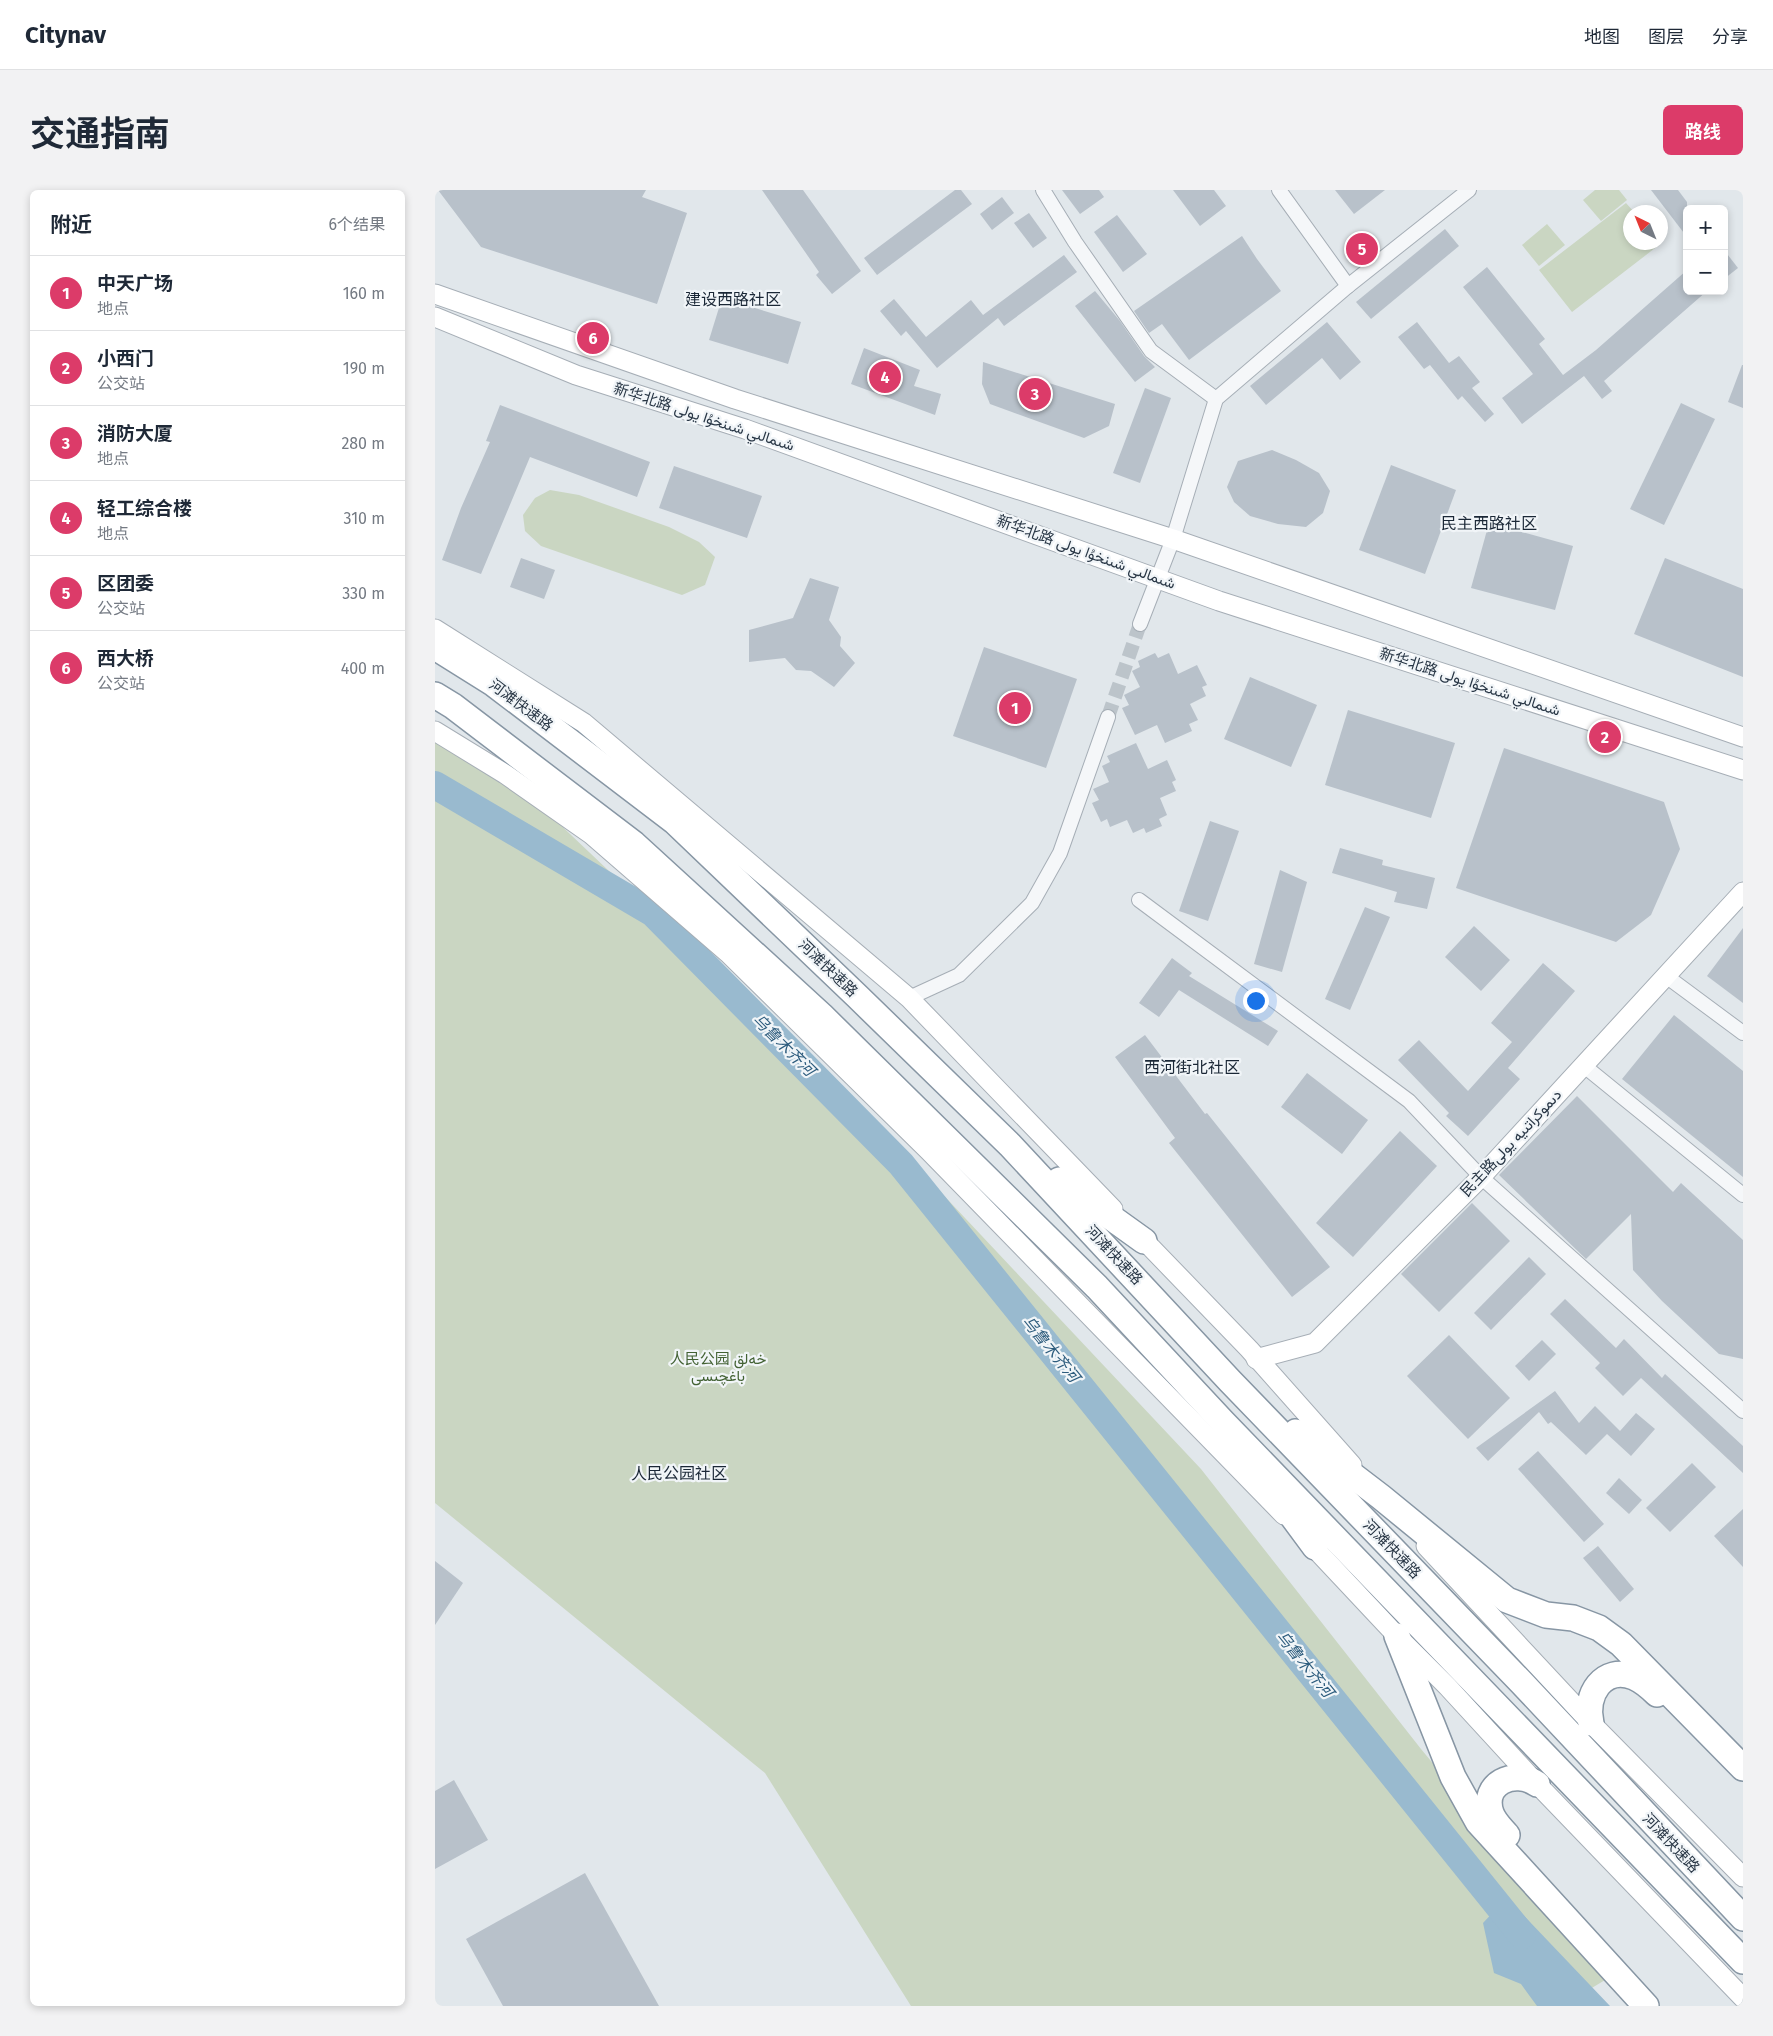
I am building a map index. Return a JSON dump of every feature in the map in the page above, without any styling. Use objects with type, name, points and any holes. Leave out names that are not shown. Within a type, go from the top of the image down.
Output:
[{"type":"highway","name":"河滩快速路","points":[[435,648],[494,684],[674,821],[1010,1145],[1230,1381],[1521,1682],[1743,1918]]},
{"type":"highway","name":"河滩快速路","points":[[435,695],[453,706],[634,844],[821,1015],[1097,1287],[1222,1421],[1743,1960]]},
{"type":"highway","points":[[681,806],[763,906]]},
{"type":"highway","points":[[1010,1145],[1144,1241]]},
{"type":"highway","points":[[1230,1381],[1381,1497],[1507,1600],[1546,1615],[1573,1618],[1599,1628],[1621,1644],[1743,1768]]},
{"type":"highway","points":[[1222,1421],[1315,1547]]},
{"type":"highway","points":[[1397,1636],[1453,1777],[1478,1822],[1646,2006]]},
{"type":"highway","points":[[1591,1723],[1589,1701],[1601,1683],[1616,1676],[1633,1677],[1643,1682],[1655,1692],[1743,1781]]},
{"type":"highway","points":[[1537,1784],[1521,1776],[1511,1777],[1496,1787],[1491,1795],[1489,1804],[1495,1821],[1665,2006]]},
{"type":"street","points":[[1043,190],[1075,242],[1151,351],[1216,399]]},
{"type":"street","points":[[1279,190],[1348,286]]},
{"type":"street","points":[[1140,624],[1173,539],[1216,399],[1348,286],[1469,190]]},
{"type":"street","name":"新华北路 شىمالىي شىنخۇا يولى","points":[[435,294],[735,399],[1173,539],[1743,738]]},
{"type":"street","name":"新华北路 شىمالىي شىنخۇا يولى","points":[[435,317],[576,375],[745,429],[1219,601],[1743,770]]},
{"type":"street","points":[[435,630],[584,723],[909,998],[1249,1350],[1381,1497],[1591,1723],[1743,1877]]},
{"type":"street","points":[[909,998],[959,975],[1032,903],[1060,853],[1108,717]]},
{"type":"street","points":[[435,731],[505,774],[592,835],[728,953],[929,1151],[1315,1547],[1537,1784],[1743,1998]]},
{"type":"street","name":"民主路دىموكراتىيە يولى","points":[[1256,1359],[1315,1343],[1481,1177],[1743,892]]},
{"type":"street","points":[[1139,900],[1409,1101],[1481,1177],[1743,1411]]},
{"type":"street","points":[[1666,976],[1743,1034]]},
{"type":"street","points":[[1583,1065],[1743,1195]]},
{"type":"green space","points":[[1595,190],[1619,190],[1627,200],[1601,221],[1583,200]]},
{"type":"green space","points":[[1623,205],[1623,250],[1653,250],[1572,312],[1539,270]]},
{"type":"green space","points":[[1547,224],[1565,245],[1539,266],[1522,245]]},
{"type":"green space","points":[[550,490],[579,495],[669,527],[699,542],[715,557],[705,585],[682,595],[541,546],[525,531],[523,515],[535,498]]},
{"type":"green space","name":"人民公园 خەلق باغچىسى","points":[[435,741],[550,815],[887,1135],[1201,1469],[1421,1749],[1610,1977],[1562,2006],[911,2006],[765,1773],[435,1503]]},
{"type":"water","points":[[1509,1900],[1610,2006],[1537,2006],[1521,1984],[1494,1973],[1483,1923],[1500,1905]]},
{"type":"building","points":[[438,190],[646,190],[642,197],[687,213],[657,304],[481,247]]},
{"type":"building","points":[[762,190],[803,190],[861,271],[832,294],[816,275],[819,272]]},
{"type":"building","points":[[955,190],[961,190],[972,204],[877,275],[864,258]]},
{"type":"building","points":[[1062,190],[1099,190],[1104,197],[1080,214]]},
{"type":"building","points":[[1173,190],[1214,190],[1226,206],[1200,226]]},
{"type":"building","points":[[1335,190],[1385,190],[1354,214]]},
{"type":"building","points":[[1651,190],[1678,190],[1687,202],[1687,205],[1683,205],[1683,232],[1668,212],[1668,205],[1662,205]]},
{"type":"building","points":[[1002,197],[1014,213],[992,230],[980,214]]},
{"type":"building","points":[[1029,213],[1047,238],[1033,248],[1014,223]]},
{"type":"building","points":[[1117,215],[1147,254],[1123,272],[1094,232]]},
{"type":"building","points":[[1445,229],[1459,246],[1371,319],[1356,302]]},
{"type":"building","points":[[1242,236],[1281,291],[1189,360],[1162,324],[1149,333],[1134,311]]},
{"type":"building","points":[[1064,255],[1077,272],[1004,326],[998,318],[937,368],[906,331],[901,336],[880,311],[894,299],[926,337],[971,300],[983,315]]},
{"type":"building","points":[[1728,255],[1738,268],[1728,276]]},
{"type":"building","points":[[1487,267],[1545,339],[1539,344],[1563,375],[1596,350],[1683,274],[1683,295],[1702,295],[1604,381],[1612,391],[1602,399],[1584,376],[1522,424],[1502,398],[1533,374],[1463,287]]},
{"type":"building","points":[[1095,291],[1120,321],[1144,356],[1155,367],[1135,382],[1075,306]]},
{"type":"building","points":[[722,298],[801,322],[788,364],[709,340]]},
{"type":"building","points":[[1327,322],[1361,362],[1340,380],[1322,358],[1266,405],[1250,386]]},
{"type":"building","points":[[1417,322],[1449,363],[1459,356],[1480,382],[1472,388],[1494,414],[1485,422],[1462,396],[1458,400],[1430,365],[1424,369],[1398,337]]},
{"type":"building","points":[[864,348],[920,370],[914,386],[941,394],[935,415],[851,384]]},
{"type":"building","points":[[983,362],[1115,404],[1109,426],[1084,438],[990,404],[982,384]]},
{"type":"building","points":[[1743,365],[1743,408],[1728,402]]},
{"type":"building","points":[[1145,388],[1171,398],[1140,483],[1113,473]]},
{"type":"building","points":[[1681,403],[1715,419],[1664,525],[1630,509]]},
{"type":"building","points":[[500,405],[650,462],[637,497],[530,457],[481,574],[442,560],[461,508],[490,442],[486,441]]},
{"type":"building","points":[[1272,450],[1296,460],[1319,473],[1330,491],[1323,513],[1306,527],[1278,524],[1250,516],[1234,502],[1227,487],[1238,461]]},
{"type":"building","points":[[1391,465],[1456,490],[1425,574],[1359,550]]},
{"type":"building","points":[[674,466],[762,496],[747,538],[659,508]]},
{"type":"building","points":[[1489,523],[1573,546],[1555,610],[1471,588]]},
{"type":"building","points":[[521,558],[555,570],[544,599],[510,587]]},
{"type":"building","points":[[1665,558],[1743,589],[1743,677],[1634,634]]},
{"type":"building","points":[[810,578],[839,587],[829,620],[841,637],[840,646],[855,663],[834,687],[811,671],[796,670],[785,658],[749,662],[749,630],[793,618]]},
{"type":"building","points":[[984,647],[1077,679],[1046,768],[953,736]]},
{"type":"building","points":[[1155,653],[1158,658],[1169,653],[1178,674],[1197,665],[1207,685],[1202,687],[1206,696],[1190,704],[1198,720],[1189,724],[1192,731],[1165,743],[1157,725],[1135,735],[1122,708],[1129,705],[1124,695],[1140,687],[1132,671],[1140,667],[1138,661]]},
{"type":"building","points":[[1250,677],[1317,705],[1291,767],[1224,739]]},
{"type":"building","points":[[1348,710],[1455,743],[1431,818],[1325,785]]},
{"type":"building","points":[[1136,743],[1148,769],[1167,760],[1176,780],[1172,782],[1176,791],[1160,798],[1167,815],[1159,819],[1162,826],[1146,833],[1144,828],[1133,833],[1127,820],[1110,827],[1107,819],[1101,822],[1092,803],[1099,800],[1093,789],[1109,782],[1102,766],[1110,762],[1107,756]]},
{"type":"building","points":[[1504,748],[1664,802],[1680,849],[1651,915],[1616,942],[1456,888]]},
{"type":"building","points":[[1210,821],[1239,831],[1208,921],[1179,911]]},
{"type":"building","points":[[1340,848],[1383,860],[1382,865],[1435,878],[1427,909],[1394,902],[1397,892],[1332,873]]},
{"type":"building","points":[[1280,870],[1307,882],[1282,972],[1254,964]]},
{"type":"building","points":[[1365,907],[1390,917],[1350,1010],[1325,999]]},
{"type":"building","points":[[1474,926],[1510,960],[1481,991],[1445,957]]},
{"type":"building","points":[[1743,928],[1743,1003],[1707,976]]},
{"type":"building","points":[[1172,958],[1192,973],[1189,976],[1278,1031],[1268,1046],[1179,990],[1159,1017],[1139,1003]]},
{"type":"building","points":[[1543,963],[1575,991],[1508,1068],[1520,1079],[1468,1136],[1446,1116],[1449,1113],[1398,1060],[1419,1040],[1468,1091],[1512,1042],[1491,1023]]},
{"type":"building","points":[[1674,1015],[1743,1071],[1743,1177],[1622,1079]]},
{"type":"building","points":[[1145,1035],[1205,1114],[1207,1113],[1330,1267],[1292,1297],[1169,1143],[1175,1138],[1115,1057]]},
{"type":"building","points":[[1307,1073],[1368,1120],[1342,1154],[1281,1107]]},
{"type":"building","points":[[1577,1096],[1673,1192],[1681,1183],[1743,1240],[1743,1359],[1719,1354],[1662,1301],[1633,1270],[1631,1214],[1586,1259],[1499,1175]]},
{"type":"building","points":[[1400,1131],[1437,1166],[1353,1257],[1316,1223]]},
{"type":"building","points":[[1472,1203],[1510,1241],[1439,1312],[1401,1274]]},
{"type":"building","points":[[1529,1257],[1546,1274],[1491,1330],[1474,1313]]},
{"type":"building","points":[[1565,1299],[1616,1348],[1624,1339],[1662,1378],[1665,1374],[1743,1446],[1743,1473],[1641,1378],[1623,1396],[1595,1368],[1600,1363],[1550,1314]]},
{"type":"building","points":[[1449,1335],[1510,1398],[1468,1439],[1407,1376]]},
{"type":"building","points":[[1542,1340],[1556,1354],[1529,1381],[1515,1366]]},
{"type":"building","points":[[1555,1391],[1579,1423],[1595,1406],[1620,1431],[1636,1413],[1655,1429],[1631,1456],[1607,1434],[1586,1455],[1551,1422],[1548,1424],[1539,1412],[1488,1461],[1476,1448]]},
{"type":"building","points":[[1538,1451],[1604,1524],[1584,1542],[1518,1469]]},
{"type":"building","points":[[1692,1463],[1716,1487],[1670,1532],[1646,1508]]},
{"type":"building","points":[[1619,1478],[1642,1500],[1629,1514],[1606,1493]]},
{"type":"building","points":[[1743,1509],[1743,1567],[1714,1536]]},
{"type":"building","points":[[1598,1546],[1634,1589],[1620,1602],[1583,1558]]},
{"type":"building","points":[[435,1561],[463,1583],[435,1625]]},
{"type":"building","points":[[454,1780],[488,1840],[435,1869],[435,1791]]},
{"type":"building","points":[[585,1873],[659,2006],[503,2006],[466,1939]]},
{"type":"waterway","name":"乌鲁木齐河","points":[[435,785],[653,913],[901,1164],[1522,1935]]},
{"type":"tunnel","points":[[1108,717],[1140,624]]},
{"type":"place","name":"区团委","points":[[1362,249]]},
{"type":"place","name":"西大桥","points":[[593,338]]},
{"type":"place","name":"轻工综合楼","points":[[885,377]]},
{"type":"place","name":"消防大厦","points":[[1035,394]]},
{"type":"place","name":"中天广场","points":[[1015,708]]},
{"type":"place","name":"小西门","points":[[1605,737]]},
{"type":"district","name":"建设西路社区","points":[[733,299]]},
{"type":"district","name":"民主西路社区","points":[[1489,523]]},
{"type":"district","name":"西河街北社区","points":[[1192,1067]]},
{"type":"district","name":"人民公园社区","points":[[679,1473]]}]
